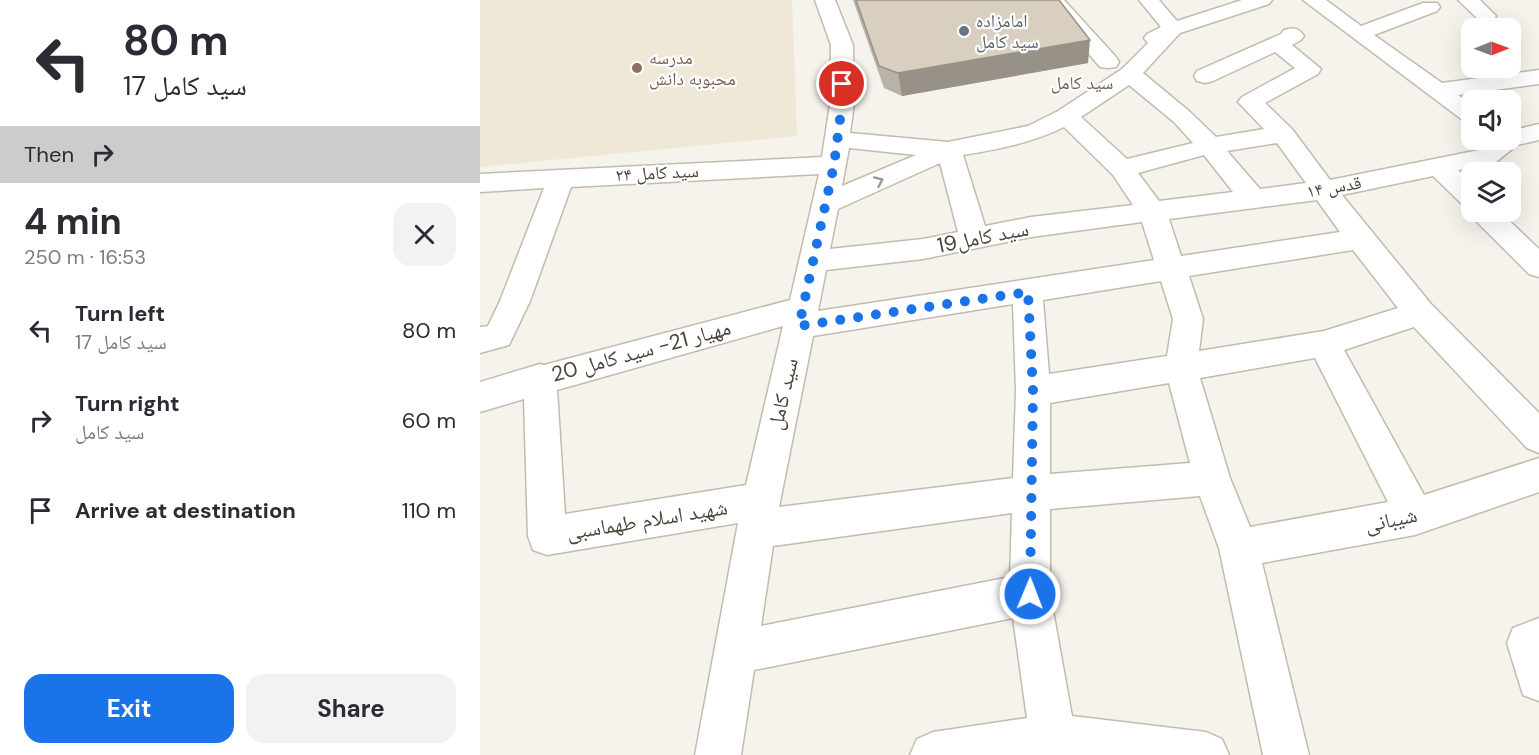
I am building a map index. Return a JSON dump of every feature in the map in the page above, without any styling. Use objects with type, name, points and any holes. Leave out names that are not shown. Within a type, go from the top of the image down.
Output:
[{"type":"street","name":"سید کامل","points":[[718,755],[758,515],[825,204],[842,104],[842,45],[825,0]]},
{"type":"street","points":[[1053,0],[1108,63]]},
{"type":"street","points":[[1149,0],[1173,29]]},
{"type":"street","points":[[1313,0],[1461,108]]},
{"type":"street","points":[[1467,0],[1486,16]]},
{"type":"street","points":[[1361,33],[1423,4]]},
{"type":"street","points":[[1066,116],[1108,63],[1173,29],[1273,20]]},
{"type":"street","points":[[1205,76],[1273,20]]},
{"type":"street","points":[[1273,20],[1310,69],[1250,102],[1283,134],[1360,240],[1420,313],[1539,437]]},
{"type":"street","points":[[825,204],[949,150],[1037,131],[1066,116],[1130,74],[1173,29]]},
{"type":"street","points":[[1130,74],[1182,117],[1210,146],[1254,200]]},
{"type":"street","points":[[1436,91],[1539,77]]},
{"type":"street","points":[[1066,116],[1122,169],[1154,213],[1188,319],[1181,367],[1212,477],[1239,548],[1286,755]]},
{"type":"street","name":"قدس ۱۴","points":[[1521,136],[1539,132]]},
{"type":"street","points":[[1122,169],[1210,146],[1283,134]]},
{"type":"street","name":"سید کامل ۲۴","points":[[480,183],[561,178],[835,152],[949,150]]},
{"type":"street","points":[[949,150],[974,238]]},
{"type":"street","name":"قدس ۱۴","points":[[1154,213],[1324,190],[1487,156],[1494,150]]},
{"type":"street","points":[[1439,167],[1461,188]]},
{"type":"street","points":[[480,340],[498,336],[515,301],[561,178]]},
{"type":"street","name":"سید کامل19","points":[[813,261],[923,249],[1031,227],[1154,213]]},
{"type":"street","points":[[1494,222],[1539,266]]},
{"type":"street","name":"مهیار 21- سید کامل 20","points":[[480,397],[540,378],[801,317],[1028,292],[1360,240]]},
{"type":"street","points":[[1028,292],[1033,391],[1030,594],[1053,746]]},
{"type":"street","points":[[1033,391],[1324,345],[1420,313]]},
{"type":"street","points":[[1324,345],[1415,516]]},
{"type":"street","name":"شهید اسلام طهماسبی","points":[[540,378],[547,536],[758,515]]},
{"type":"street","name":"شیبانی","points":[[1239,548],[1415,516],[1539,475]]},
{"type":"street","points":[[758,515],[1212,477]]},
{"type":"street","points":[[736,652],[1030,594]]},
{"type":"street","points":[[1539,639],[1528,643],[1539,679]]},
{"type":"street","points":[[933,755],[1053,746],[1206,755]]},
{"type":"shaded area","name":"مدرسه محبوبه دانش","points":[[480,0],[792,0],[797,136],[480,167]]},
{"type":"building","name":"امامزاده سید کامل","points":[[856,0],[1059,0],[1090,40],[898,73],[879,66]]},
{"type":"place","name":"امامزاده سید کامل","points":[[964,31]]},
{"type":"place","name":"مدرسه محبوبه دانش","points":[[637,68]]},
{"type":"district","name":"سید کامل","points":[[1082,83]]},
{"type":"route","points":[[842,84],[842,104],[834,165],[799,326],[1028,292],[1033,391],[1030,594]]}]
